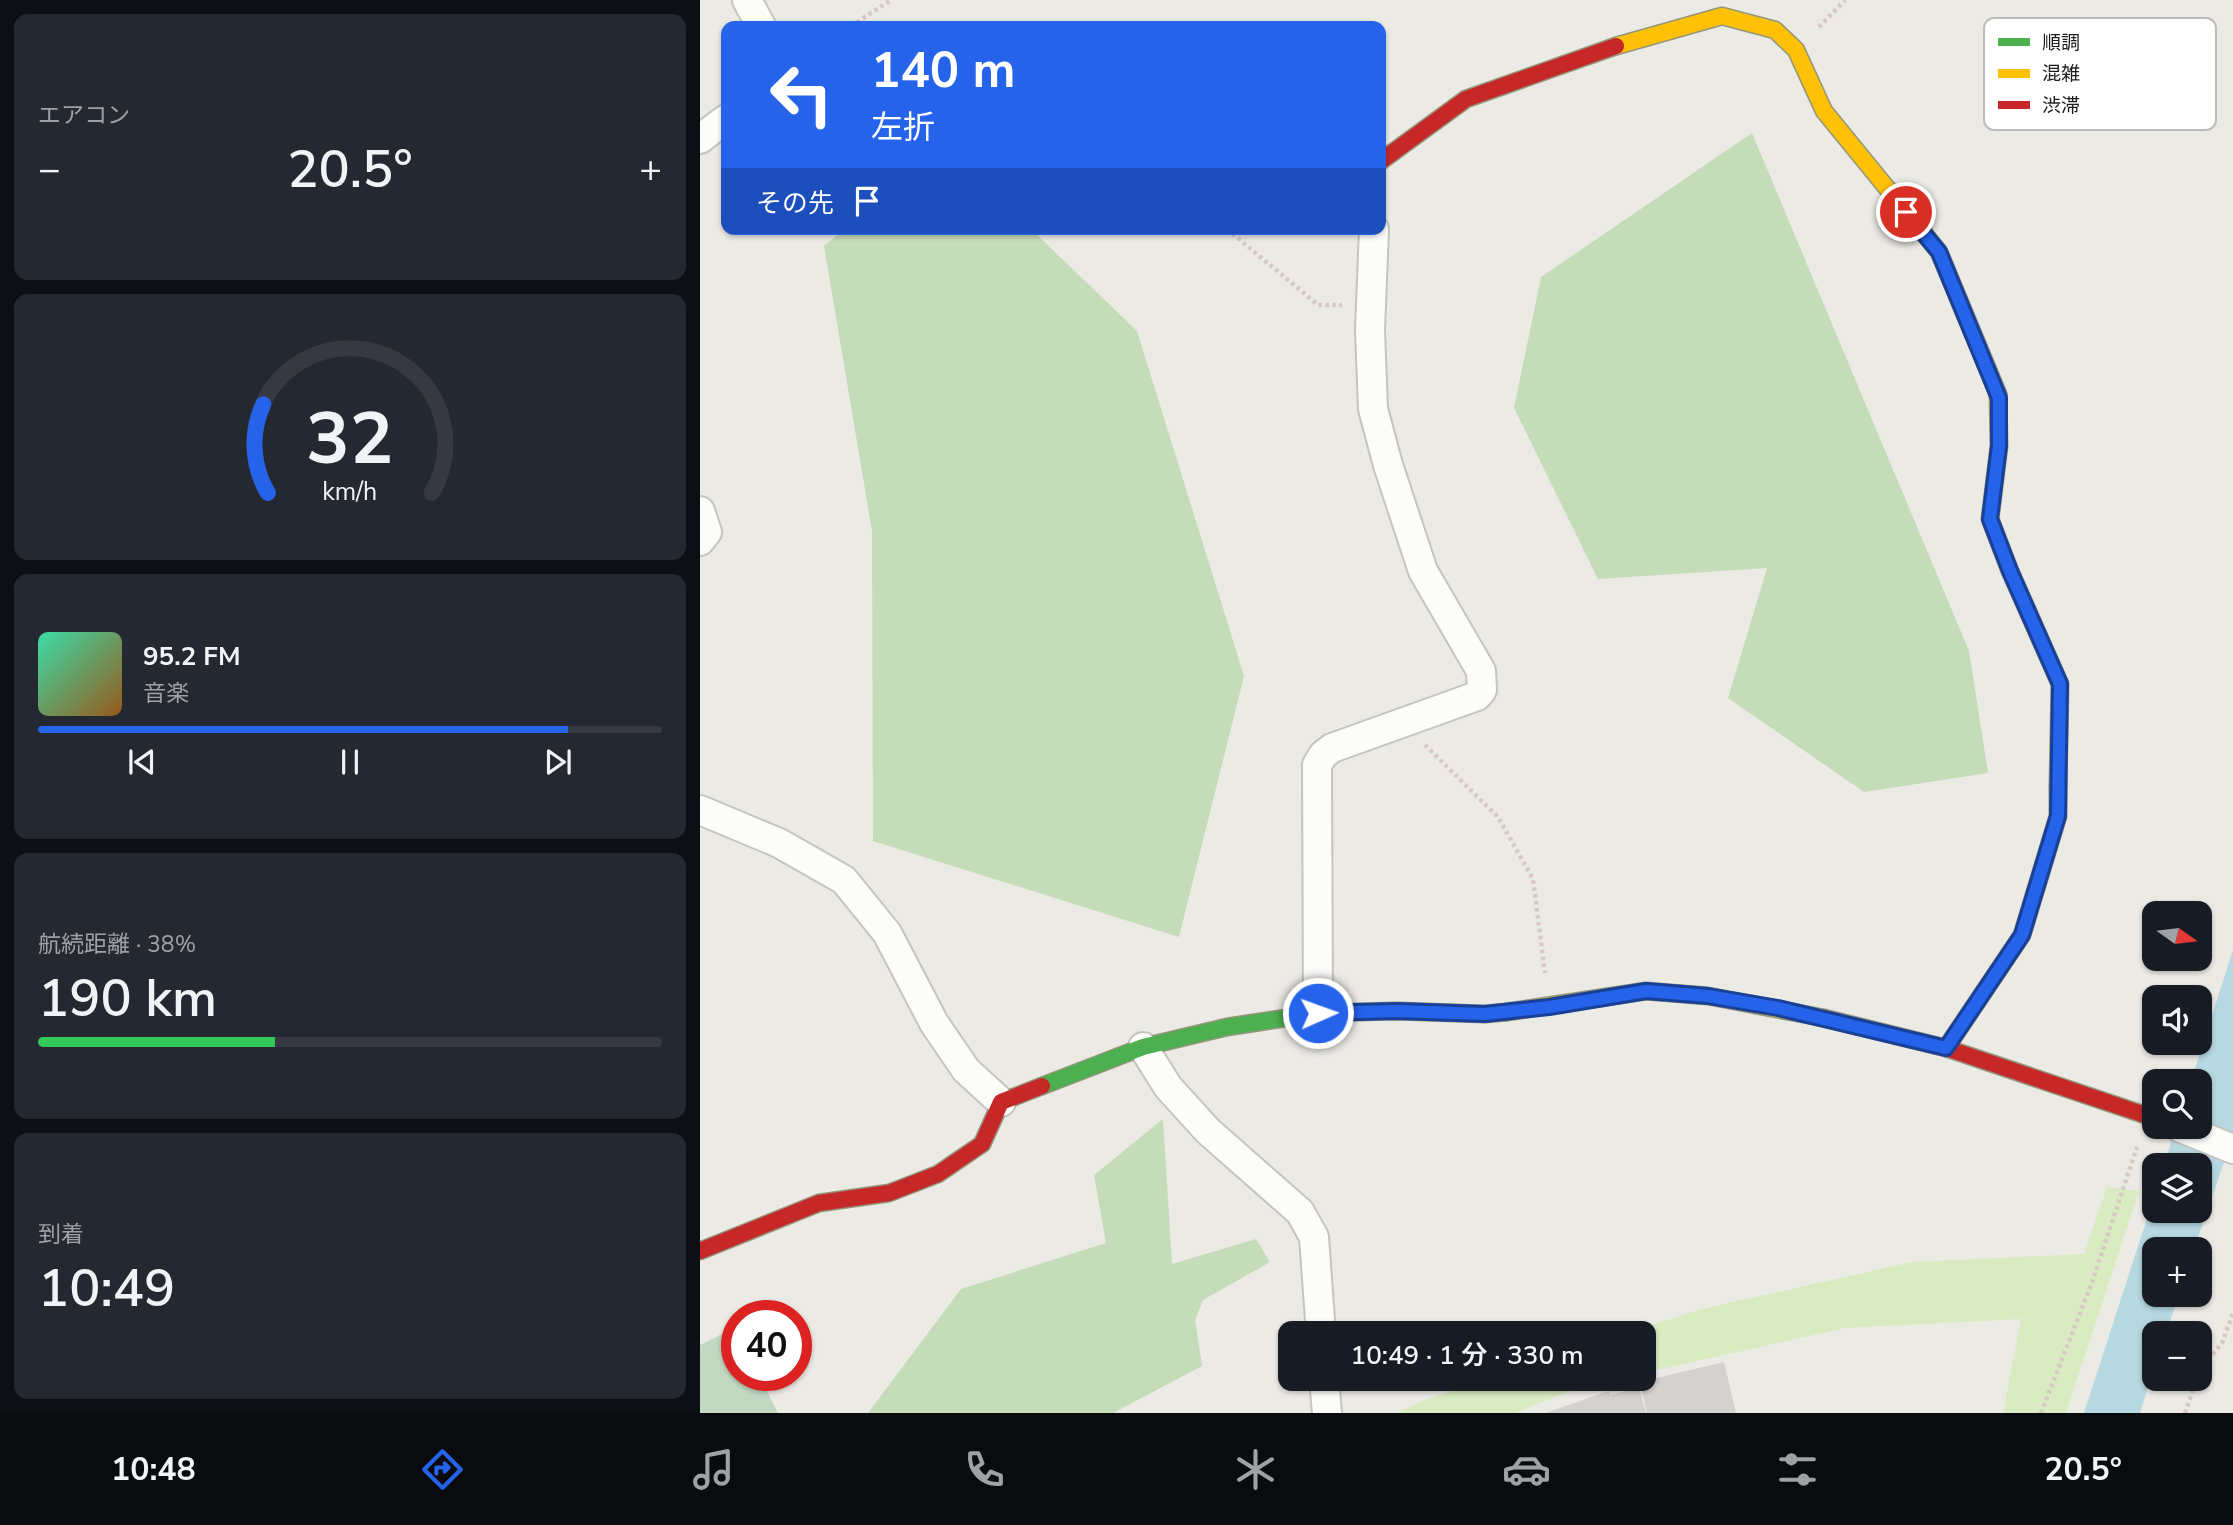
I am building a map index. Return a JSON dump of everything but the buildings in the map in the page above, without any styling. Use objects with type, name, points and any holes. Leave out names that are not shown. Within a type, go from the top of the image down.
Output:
[{"type":"street","points":[[747,0],[758,21]]},
{"type":"street","points":[[1386,157],[1466,99],[1596,52],[1722,16],[1775,30],[1796,50],[1825,111],[1939,252],[1999,398],[1999,446],[1990,519],[2060,684],[2058,816],[2022,935],[1946,1048]]},
{"type":"street","points":[[700,139],[721,123]]},
{"type":"street","points":[[1318,1013],[1317,765],[1323,755],[1332,748],[1477,696],[1482,690],[1481,671],[1423,571],[1388,465],[1373,409],[1371,305],[1374,235]]},
{"type":"street","points":[[700,512],[706,532],[700,541]]},
{"type":"street","points":[[700,810],[779,843],[844,880],[887,933],[934,1023],[965,1070],[1001,1102]]},
{"type":"street","points":[[700,1251],[820,1203],[889,1193],[938,1174],[982,1144],[1001,1102],[1143,1047],[1227,1027],[1318,1013],[1397,1011],[1485,1014],[1549,1007],[1646,991],[1708,996],[1778,1008],[1946,1048],[2142,1114]]},
{"type":"street","points":[[1143,1047],[1168,1087],[1208,1131],[1300,1212],[1314,1237],[1320,1321]]},
{"type":"street","points":[[2208,1139],[2233,1149]]},
{"type":"street","points":[[1325,1391],[1326,1413]]},
{"type":"path","points":[[859,21],[891,0]]},
{"type":"path","points":[[1234,235],[1318,305],[1371,305]]},
{"type":"path","points":[[1402,723],[1498,817],[1533,880],[1549,1007]]},
{"type":"path","points":[[2041,1413],[2091,1285],[2143,1139]]},
{"type":"path","points":[[2212,1356],[2222,1343],[2233,1312]]},
{"type":"path","points":[[2185,1413],[2193,1391]]},
{"type":"green space","points":[[1752,133],[1969,651],[1988,773],[1864,792],[1728,698],[1767,568],[1598,579],[1514,408],[1541,277]]},
{"type":"green space","points":[[837,235],[1037,235],[1137,331],[1244,676],[1179,937],[873,841],[872,531],[824,246]]},
{"type":"green space","points":[[1163,1119],[1172,1264],[1256,1239],[1270,1262],[1203,1300],[1195,1320],[1202,1366],[1113,1413],[868,1413],[961,1289],[1106,1243],[1094,1175]]},
{"type":"green space","points":[[2107,1187],[2139,1191],[2066,1413],[2003,1413],[2021,1319],[1845,1328],[1656,1370],[1656,1324],[1702,1309],[1912,1262],[2084,1254]]},
{"type":"green space","points":[[721,1334],[721,1391],[767,1391],[778,1413],[700,1413],[700,1345]]},
{"type":"green space","points":[[1452,1391],[1570,1391],[1515,1413],[1397,1413]]},
{"type":"water","points":[[2233,950],[2233,1136],[2212,1197],[2212,1153],[2168,1153],[2172,1139],[2212,1139],[2212,1069],[2195,1069],[2199,1055],[2212,1055],[2212,1016]]},
{"type":"water","points":[[2146,1223],[2203,1223],[2198,1237],[2142,1237],[2142,1307],[2175,1307],[2170,1321],[2142,1321],[2142,1391],[2147,1391],[2140,1413],[2084,1413]]},
{"type":"traffic: fast","points":[[1998,394],[1999,446],[1990,519],[2060,684],[2058,786]]},
{"type":"traffic: fast","points":[[1042,1086],[1143,1047],[1227,1027],[1318,1013],[1507,1012]]},
{"type":"traffic: slow","points":[[1616,46],[1722,16],[1775,30],[1796,50],[1824,111],[1939,252],[1998,394]]},
{"type":"traffic: slow","points":[[1946,1048],[2022,935],[2058,816],[2058,786]]},
{"type":"traffic: slow","points":[[1507,1012],[1646,991],[1708,996],[1824,1018]]},
{"type":"traffic: jam","points":[[1386,157],[1466,99],[1616,46]]},
{"type":"traffic: jam","points":[[1824,1018],[1946,1048],[2142,1114]]},
{"type":"traffic: jam","points":[[700,1251],[819,1203],[889,1193],[938,1174],[982,1144],[1001,1102],[1042,1086]]},
{"type":"route","points":[[1318,1013],[1397,1011],[1485,1014],[1549,1007],[1646,991],[1708,996],[1778,1008],[1946,1048],[2022,935],[2058,816],[2060,684],[1990,519],[1999,446],[1999,398],[1939,252],[1906,212]]}]
